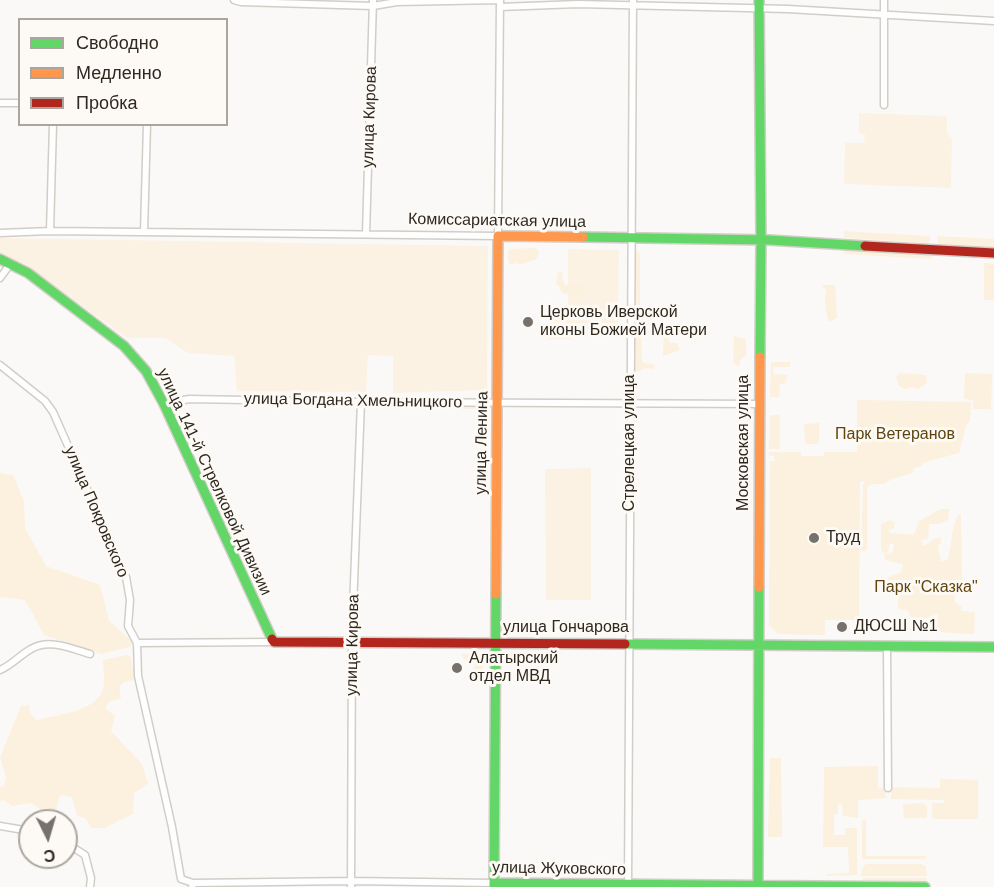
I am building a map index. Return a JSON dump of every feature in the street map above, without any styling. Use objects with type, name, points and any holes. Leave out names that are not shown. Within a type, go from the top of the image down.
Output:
[{"type":"street","points":[[234,0],[241,2],[759,4],[884,15],[994,21]]},
{"type":"street","points":[[884,0],[884,105]]},
{"type":"street","name":"улица Кирова","points":[[366,234],[373,3]]},
{"type":"street","name":"улица Ленина","points":[[494,885],[500,3]]},
{"type":"street","name":"Стрелецкая улица","points":[[628,886],[633,3]]},
{"type":"street","name":"Московская улица","points":[[758,886],[759,404],[762,240],[759,4]]},
{"type":"street","points":[[0,103],[18,103]]},
{"type":"street","points":[[50,231],[53,126]]},
{"type":"street","points":[[144,232],[147,126]]},
{"type":"street","name":"Комиссариатская улица","points":[[0,232],[366,234],[762,240],[994,253]]},
{"type":"street","name":"улица 141-й Стрелковой Дивизии","points":[[0,260],[11,263],[28,273],[124,345],[146,371],[164,404],[269,636],[274,642]]},
{"type":"street","points":[[0,278],[11,263]]},
{"type":"street","name":"улица Покровского","points":[[0,365],[45,401],[53,412],[126,577],[130,600],[128,626],[137,643],[138,676],[172,827],[181,879],[192,885]]},
{"type":"street","name":"улица Богдана Хмельницкого","points":[[164,404],[189,399],[759,404]]},
{"type":"street","name":"улица Кирова","points":[[351,884],[352,641],[361,402]]},
{"type":"street","name":"улица Гончарова","points":[[137,643],[352,641],[994,647]]},
{"type":"street","points":[[0,670],[32,648],[43,644],[52,643],[90,654]]},
{"type":"street","points":[[887,647],[888,788]]},
{"type":"street","points":[[0,826],[18,829]]},
{"type":"street","points":[[78,851],[85,855],[90,887]]},
{"type":"street","name":"улица Жуковского","points":[[192,885],[925,887]]},
{"type":"shaded area","points":[[859,113],[947,116],[947,132],[952,139],[951,188],[844,184],[845,143],[864,143],[865,134],[859,133]]},
{"type":"shaded area","points":[[0,238],[488,246],[487,390],[393,393],[393,356],[368,355],[366,392],[237,391],[234,356],[187,353],[165,338],[127,338],[27,266],[0,253]]},
{"type":"shaded area","points":[[568,249],[619,250],[618,334],[572,333],[572,339],[549,339],[549,319],[568,319]]},
{"type":"shaded area","points":[[591,468],[591,600],[546,600],[545,469]]},
{"type":"green space","points":[[843,231],[930,236],[930,241],[927,243],[845,238]]},
{"type":"green space","points":[[937,236],[994,239],[994,248],[938,244]]},
{"type":"green space","points":[[536,248],[539,252],[537,259],[520,265],[516,263],[510,265],[509,249]]},
{"type":"green space","points":[[845,248],[925,255],[931,253],[932,259],[844,254]]},
{"type":"green space","points":[[636,250],[640,253],[640,329],[636,329]]},
{"type":"green space","points":[[984,263],[994,264],[994,300],[984,300]]},
{"type":"green space","points":[[558,271],[563,273],[562,278],[565,285],[584,286],[586,291],[580,298],[562,293],[556,284]]},
{"type":"green space","points":[[821,285],[835,285],[837,318],[829,322],[826,290]]},
{"type":"green space","points":[[666,325],[674,327],[678,334],[666,336],[670,343],[677,343],[680,350],[663,356],[664,330]]},
{"type":"green space","points":[[641,335],[642,362],[655,365],[653,369],[645,368],[638,372],[635,369],[636,336]]},
{"type":"green space","points":[[734,336],[746,339],[746,355],[740,360],[739,367],[733,363]]},
{"type":"green space","points":[[771,362],[790,362],[790,367],[773,367],[774,374],[788,375],[785,383],[780,384],[779,397],[770,397]]},
{"type":"green space","points":[[900,373],[926,375],[927,383],[918,389],[911,387],[905,389],[899,386],[896,377]]},
{"type":"green space","points":[[965,373],[992,374],[991,409],[973,409],[973,400],[964,399]]},
{"type":"green space","name":"Труд","points":[[857,400],[971,402],[970,421],[966,426],[959,453],[922,463],[923,465],[913,469],[914,471],[910,474],[884,484],[872,484],[867,487],[867,550],[864,552],[861,549],[863,484],[866,481],[860,482],[859,620],[825,620],[825,635],[778,634],[769,626],[770,461],[775,461],[774,456],[769,456],[769,452],[801,452],[801,456],[824,456],[824,452],[857,452]]},
{"type":"green space","points":[[368,405],[480,406],[483,409],[365,408]]},
{"type":"green space","points":[[770,415],[780,415],[780,449],[769,449]]},
{"type":"green space","points":[[819,423],[819,442],[807,444],[804,424]]},
{"type":"green space","points":[[738,469],[749,470],[749,508],[739,508]]},
{"type":"green space","points":[[0,473],[13,475],[24,501],[25,528],[46,566],[100,585],[109,621],[133,642],[130,647],[101,654],[44,635],[25,600],[0,597]]},
{"type":"green space","name":"Парк \"Сказка\"","points":[[941,509],[949,509],[948,520],[939,524],[929,524],[928,539],[921,540],[924,546],[936,538],[941,538],[941,543],[938,545],[941,562],[948,559],[954,526],[958,515],[961,514],[962,582],[955,589],[955,602],[961,606],[962,611],[975,612],[974,634],[937,632],[938,614],[913,622],[907,610],[898,609],[898,589],[880,588],[881,580],[901,572],[903,564],[885,560],[884,554],[893,552],[894,545],[890,543],[888,552],[883,553],[881,524],[890,520],[895,523],[889,533],[914,535],[919,521]]},
{"type":"green space","points":[[461,654],[481,654],[483,669],[479,683],[470,683],[469,679],[474,676],[475,662],[464,659]]},
{"type":"green space","points":[[127,655],[131,657],[134,680],[124,682],[119,687],[121,698],[109,702],[105,708],[115,716],[111,731],[142,764],[148,784],[134,793],[133,814],[104,828],[91,828],[86,819],[78,815],[78,809],[75,809],[72,797],[60,795],[56,809],[40,809],[31,803],[12,806],[4,800],[0,801],[0,787],[4,786],[6,777],[0,757],[21,706],[29,705],[30,714],[37,720],[85,707],[99,696],[103,689],[103,660]]},
{"type":"green space","points":[[770,758],[781,758],[782,837],[768,837]]},
{"type":"green space","points":[[878,766],[878,788],[886,788],[886,798],[858,800],[858,818],[843,816],[842,804],[838,804],[838,814],[834,814],[834,835],[845,835],[845,828],[857,828],[857,875],[827,876],[827,874],[849,873],[848,847],[823,847],[824,767]]},
{"type":"green space","points":[[940,779],[978,780],[978,819],[932,819],[932,803],[944,803],[944,800],[891,799],[891,787],[940,788]]},
{"type":"green space","points":[[922,803],[927,807],[927,818],[904,818],[903,804]]},
{"type":"green space","points":[[862,820],[866,820],[866,856],[927,856],[924,859],[862,859]]},
{"type":"green space","points":[[866,864],[922,864],[926,866],[927,876],[861,876],[862,868]]},
{"type":"green space","points":[[862,878],[927,878],[925,883],[865,883]]},
{"type":"traffic: fast","points":[[759,0],[760,357]]},
{"type":"traffic: fast","points":[[583,237],[769,240],[865,246]]},
{"type":"traffic: fast","points":[[0,259],[28,273],[124,346],[146,371],[164,404],[272,639]]},
{"type":"traffic: fast","points":[[758,887],[759,587]]},
{"type":"traffic: fast","points":[[494,887],[496,594]]},
{"type":"traffic: fast","points":[[625,644],[994,647]]},
{"type":"traffic: fast","points":[[494,883],[925,887]]},
{"type":"traffic: slow","points":[[496,594],[498,236],[583,237]]},
{"type":"traffic: slow","points":[[759,587],[760,357]]},
{"type":"traffic: jam","points":[[865,246],[994,253]]},
{"type":"traffic: jam","points":[[272,639],[274,642],[625,644]]},
{"type":"place","name":"Церковь Иверской иконы Божией Матери","points":[[528,322]]},
{"type":"place","name":"Труд","points":[[814,538]]},
{"type":"place","name":"ДЮСШ №1","points":[[842,627]]},
{"type":"place","name":"Алатырский отдел МВД","points":[[457,668]]},
{"type":"park label","name":"Парк Ветеранов","points":[[895,435]]}]
